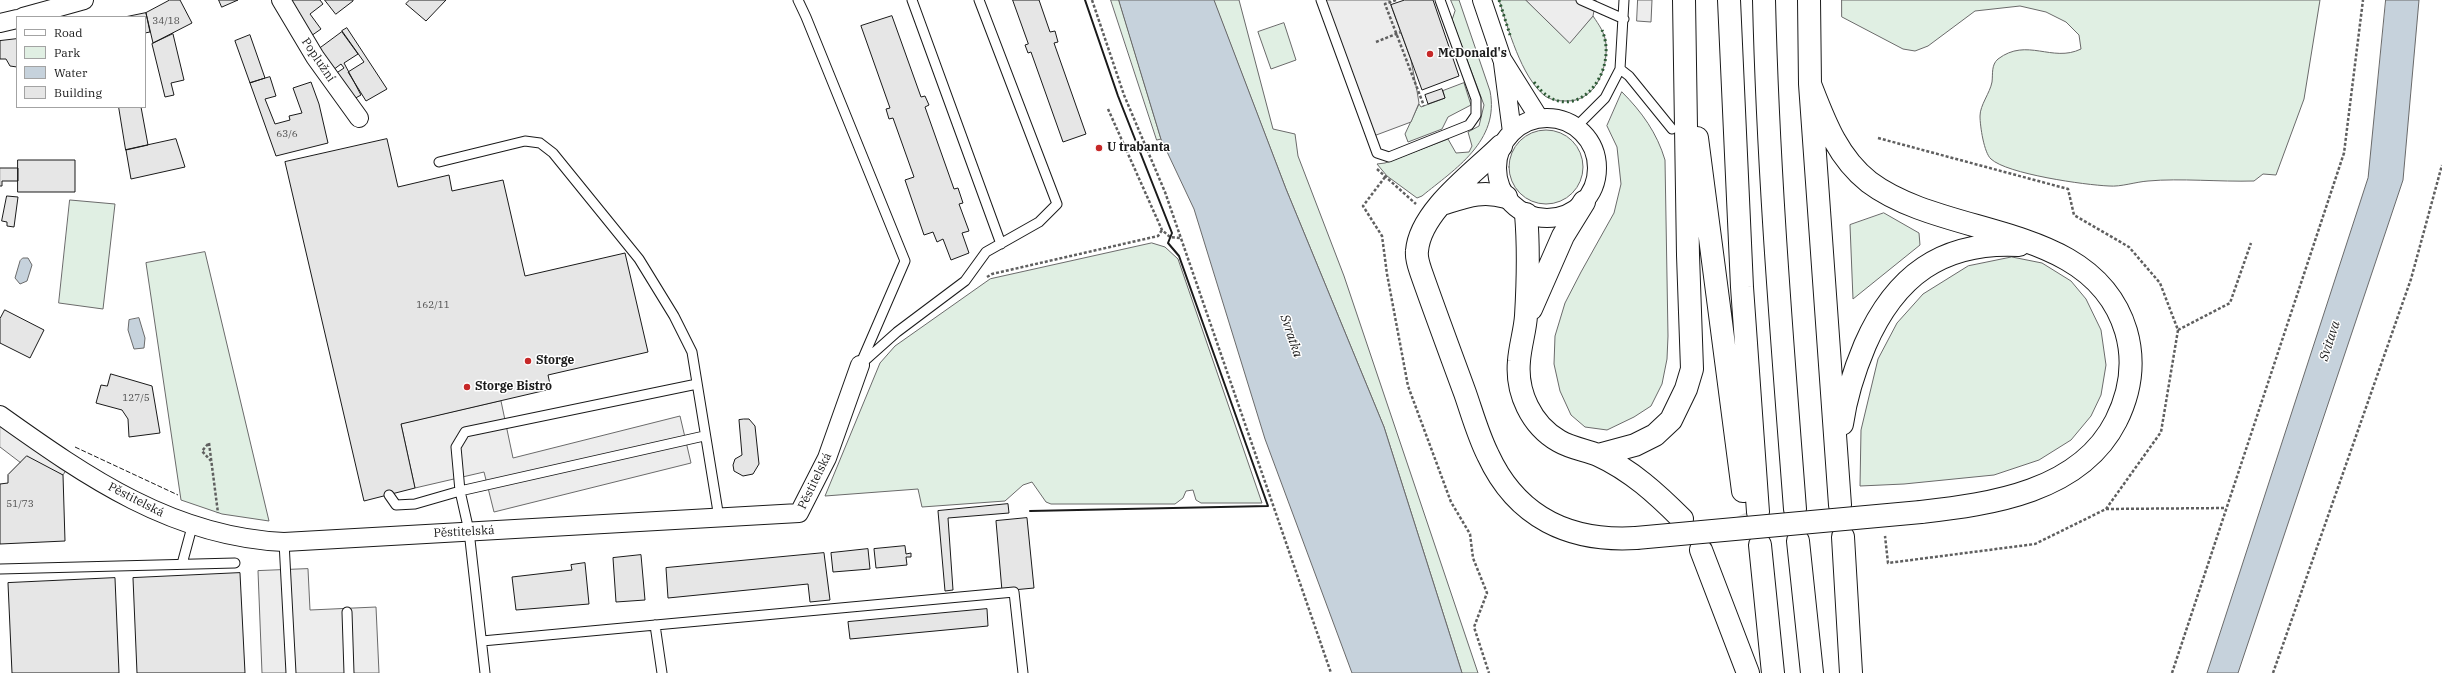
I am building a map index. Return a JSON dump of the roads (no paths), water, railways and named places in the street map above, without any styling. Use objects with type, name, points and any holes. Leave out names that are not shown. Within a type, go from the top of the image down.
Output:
[{"type":"highway","points":[[1598,455],[1635,446],[1655,435],[1671,420],[1686,389],[1692,369],[1688,254],[1684,0]]},
{"type":"highway","points":[[1686,82],[1701,160],[1752,513],[1729,0]]},
{"type":"highway","points":[[1764,0],[1766,80],[1778,287],[1794,509]]},
{"type":"highway","points":[[1808,0],[1810,84],[1839,495],[1840,442],[1848,389],[1866,342],[1889,301],[1904,283],[1923,267],[1951,253],[1980,246],[2035,246]]},
{"type":"highway","points":[[1506,139],[1439,206],[1420,235],[1417,253],[1421,272],[1487,454],[1500,479],[1528,510],[1562,530],[1596,538],[1636,538],[1922,512],[1981,505],[2008,499],[2057,479],[2079,464],[2097,447],[2112,429],[2122,409],[2129,388],[2131,354],[2122,319],[2116,306],[2098,282],[2079,266],[2055,253],[1968,222],[1915,207],[1886,193],[1868,181],[1838,148],[1826,126],[1810,84]]},
{"type":"highway","points":[[1439,206],[1477,193],[1490,193],[1506,197]]},
{"type":"highway","points":[[1526,319],[1563,236],[1584,202]]},
{"type":"highway","points":[[1526,214],[1529,249],[1526,319],[1520,348],[1519,379],[1522,393],[1530,412],[1542,427],[1558,440],[1598,455],[1633,475],[1648,486],[1682,519]]},
{"type":"highway","points":[[1843,538],[1851,673]]},
{"type":"highway","points":[[1798,541],[1812,673]]},
{"type":"highway","points":[[1760,545],[1773,673]]},
{"type":"highway","points":[[1701,550],[1748,673]]},
{"type":"street","points":[[27,16],[84,0]]},
{"type":"street","name":"Poplužní","points":[[281,0],[315,57],[359,118]]},
{"type":"street","points":[[1482,0],[1502,59],[1539,118]]},
{"type":"street","points":[[0,23],[16,19]]},
{"type":"street","points":[[1502,59],[1506,139]]},
{"type":"street","points":[[1539,118],[1565,121],[1576,127],[1590,143],[1597,163],[1597,177],[1592,190],[1584,202],[1574,210],[1550,218],[1526,214],[1506,197],[1499,186],[1496,172],[1497,159],[1506,139],[1520,125],[1539,118]]},
{"type":"street","name":"Pěstitelská","points":[[0,415],[90,476],[130,499],[192,527],[230,537],[284,542],[799,514],[827,458],[860,365]]},
{"type":"lane","points":[[798,0],[905,261],[860,365]]},
{"type":"lane","points":[[912,0],[1001,244]]},
{"type":"lane","points":[[860,365],[897,332],[965,281],[986,252],[1039,222],[1057,204],[978,0]]},
{"type":"lane","points":[[1321,0],[1377,153],[1389,157],[1470,125],[1476,115],[1476,99],[1440,0]]},
{"type":"lane","points":[[1581,0],[1624,19]]},
{"type":"lane","points":[[1576,127],[1605,98],[1620,69],[1624,0]]},
{"type":"lane","points":[[1620,69],[1629,76],[1672,129]]},
{"type":"lane","points":[[439,162],[525,141],[540,143],[553,153],[639,259],[674,316],[692,352],[704,436],[719,518]]},
{"type":"lane","points":[[485,673],[469,531],[460,491],[456,447],[465,432],[697,384]]},
{"type":"lane","points":[[389,495],[396,505],[408,504],[704,436]]},
{"type":"lane","points":[[182,564],[192,527]]},
{"type":"lane","points":[[284,542],[291,673]]},
{"type":"lane","points":[[0,569],[235,563]]},
{"type":"lane","points":[[482,641],[1014,592],[1023,673]]},
{"type":"lane","points":[[347,612],[349,673]]},
{"type":"lane","points":[[655,625],[662,673]]},
{"type":"water","name":"Svratka","points":[[1119,0],[1214,0],[1286,189],[1384,427],[1462,673],[1352,673],[1265,439],[1194,209],[1161,139]]},
{"type":"water","name":"Svitava","points":[[2386,0],[2419,0],[2403,180],[2238,673],[2207,673],[2368,178]]},
{"type":"water","points":[[23,258],[28,258],[32,265],[27,281],[20,284],[15,278],[20,261]]},
{"type":"water","points":[[139,318],[145,338],[144,348],[134,349],[128,330],[129,320]]},
{"type":"tunnel","points":[[1745,513],[1760,544]]},
{"type":"place","name":"McDonald's","points":[[1430,54]]},
{"type":"place","name":"U trabanta","points":[[1099,148]]},
{"type":"place","name":"Storge","points":[[528,361]]},
{"type":"place","name":"Storge Bistro","points":[[467,387]]}]
